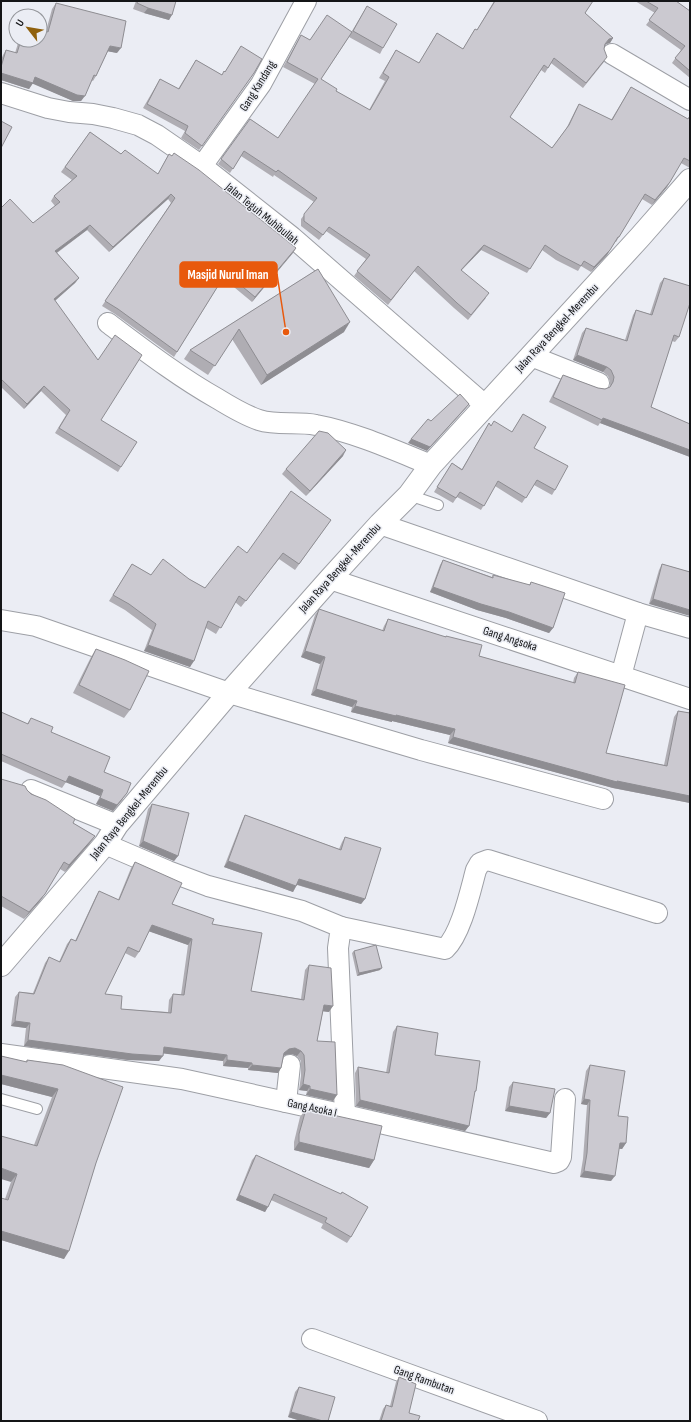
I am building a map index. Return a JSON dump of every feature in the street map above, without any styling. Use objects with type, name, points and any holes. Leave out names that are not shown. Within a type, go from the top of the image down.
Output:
[{"type":"street","name":"Gang Kandang","points":[[202,166],[262,84],[306,1]]},
{"type":"street","points":[[612,54],[690,100]]},
{"type":"street","name":"Jalan Teguh Muhibullah","points":[[1,93],[48,108],[93,114],[138,125],[157,135],[202,166],[292,237],[486,406]]},
{"type":"street","name":"Jalan Raya Bengkel-Merembu","points":[[1,965],[105,844],[117,825],[330,579],[380,524],[409,495],[431,465],[640,237],[690,180]]},
{"type":"street","points":[[108,323],[180,376],[223,402],[260,421],[316,425],[362,438],[431,465]]},
{"type":"street","points":[[531,356],[599,383]]},
{"type":"street","points":[[380,524],[638,613],[690,628]]},
{"type":"street","name":"Gang Angsoka","points":[[330,579],[690,699]]},
{"type":"street","points":[[620,676],[638,613]]},
{"type":"street","points":[[1,620],[36,626],[230,693],[421,750],[603,799]]},
{"type":"street","points":[[32,790],[117,825]]},
{"type":"street","points":[[105,844],[168,871],[208,886],[302,911],[341,927],[445,949],[450,944],[457,931],[476,870],[480,863],[488,860],[657,913]]},
{"type":"street","points":[[341,927],[338,948],[345,1115]]},
{"type":"street","name":"Gang Asoka I","points":[[1,1054],[182,1079],[554,1163],[559,1162],[561,1157],[565,1099]]},
{"type":"street","points":[[286,1102],[290,1065]]},
{"type":"street","name":"Gang Rambutan","points":[[312,1339],[537,1421]]},
{"type":"lane","points":[[409,495],[438,505]]},
{"type":"lane","points":[[1,1099],[37,1109]]},
{"type":"building","points":[[138,1],[176,1],[172,15],[148,8],[137,3]]},
{"type":"building","points":[[495,1],[593,1],[585,13],[613,38],[609,39],[605,44],[604,49],[607,57],[586,83],[554,58],[548,68],[544,65],[510,117],[552,148],[569,125],[579,104],[612,120],[631,87],[688,119],[690,116],[690,161],[684,158],[670,182],[655,200],[645,194],[610,250],[594,267],[584,261],[581,266],[545,245],[530,269],[484,245],[461,270],[489,293],[471,315],[418,266],[391,300],[357,271],[370,255],[329,227],[323,235],[304,221],[304,214],[317,198],[278,170],[276,172],[244,151],[233,169],[221,159],[250,119],[278,138],[318,79],[287,62],[301,35],[310,40],[327,15],[352,32],[321,79],[337,89],[336,91],[370,110],[389,77],[383,73],[396,50],[419,63],[437,33],[463,49]]},
{"type":"building","points":[[646,1],[676,1],[690,11],[690,71],[675,58],[685,46],[649,20],[658,8]]},
{"type":"building","points":[[56,3],[126,21],[121,48],[110,46],[96,76],[94,75],[85,96],[77,95],[35,77],[33,83],[1,73],[1,67],[6,50],[17,53],[19,48],[48,48],[48,32]]},
{"type":"building","points":[[367,6],[397,24],[383,48],[353,31]]},
{"type":"building","points":[[241,46],[262,59],[254,73],[202,146],[185,133],[188,126],[147,104],[160,79],[179,89],[196,60],[222,75]]},
{"type":"building","points":[[1,121],[12,127],[1,148]]},
{"type":"building","points":[[90,132],[121,154],[125,150],[158,174],[169,154],[172,156],[174,153],[199,170],[296,248],[255,297],[226,273],[177,352],[105,301],[175,198],[171,194],[113,247],[90,225],[55,251],[79,278],[54,299],[98,360],[115,335],[142,355],[101,420],[137,442],[121,467],[59,428],[70,410],[44,386],[27,404],[1,379],[1,208],[10,199],[33,223],[60,202],[54,196],[77,176],[65,167]]},
{"type":"building","points":[[318,269],[350,322],[267,375],[239,329],[215,366],[190,350]]},
{"type":"building","points":[[664,278],[690,286],[690,303],[679,337],[674,335],[651,407],[690,424],[690,450],[603,418],[602,420],[553,397],[563,375],[598,388],[605,389],[610,387],[614,377],[611,370],[577,355],[586,328],[627,341],[636,310],[652,315]]},
{"type":"building","points":[[460,394],[469,404],[430,447],[411,439],[428,419],[431,421]]},
{"type":"building","points":[[523,414],[546,427],[534,448],[568,466],[555,490],[537,480],[526,498],[498,481],[484,506],[460,492],[456,498],[437,487],[452,463],[462,470],[489,423],[491,426],[494,421],[512,432]]},
{"type":"building","points":[[319,431],[328,433],[346,450],[310,491],[286,469]]},
{"type":"building","points":[[291,491],[331,520],[299,564],[283,553],[246,601],[239,596],[221,628],[208,621],[194,661],[148,645],[156,624],[129,604],[113,595],[132,564],[151,575],[163,559],[189,579],[205,588],[238,546],[247,553]]},
{"type":"building","points":[[443,560],[493,578],[493,575],[530,585],[531,582],[565,593],[553,628],[433,587]]},
{"type":"building","points":[[662,564],[690,572],[690,610],[653,599]]},
{"type":"building","points":[[319,609],[384,631],[388,619],[446,637],[482,645],[479,656],[575,683],[578,672],[625,685],[606,753],[667,766],[678,711],[690,713],[690,796],[617,782],[453,737],[455,729],[355,706],[357,701],[316,689],[325,657],[305,651]]},
{"type":"building","points":[[96,649],[149,671],[130,710],[79,685]]},
{"type":"building","points":[[1,712],[28,724],[31,718],[53,727],[51,732],[110,757],[104,772],[131,783],[127,793],[117,805],[100,798],[103,790],[69,776],[66,782],[1,754]]},
{"type":"building","points":[[1,779],[25,786],[31,794],[46,800],[75,819],[73,823],[95,836],[69,865],[64,862],[45,894],[29,912],[1,896]]},
{"type":"building","points":[[152,804],[189,813],[178,856],[143,841]]},
{"type":"building","points":[[245,815],[341,850],[345,837],[381,848],[365,899],[299,879],[296,886],[228,861]]},
{"type":"building","points":[[135,862],[182,883],[172,904],[214,919],[212,924],[262,933],[251,991],[304,1000],[309,965],[331,968],[333,1006],[324,1005],[317,1041],[335,1042],[337,1095],[310,1089],[310,1086],[303,1084],[305,1070],[304,1055],[301,1051],[295,1048],[289,1049],[284,1053],[281,1068],[252,1065],[252,1063],[227,1060],[227,1055],[164,1047],[163,1056],[132,1054],[28,1040],[30,1023],[15,1021],[19,992],[34,994],[49,957],[60,962],[71,939],[76,941],[99,891],[119,900]],"holes":[[[152,925],[192,939],[184,995],[173,994],[171,1013],[121,1009],[122,996],[105,994],[128,947],[139,952]]]},
{"type":"building","points":[[376,945],[382,968],[359,973],[354,951]]},
{"type":"building","points":[[397,1026],[438,1033],[435,1055],[480,1061],[469,1126],[360,1100],[358,1067],[389,1073]]},
{"type":"building","points":[[1,1056],[27,1062],[27,1060],[63,1065],[123,1087],[96,1163],[69,1251],[1,1231],[1,1198],[8,1200],[17,1174],[1,1168],[1,1136],[37,1146],[58,1089],[1,1075]]},
{"type":"building","points":[[590,1065],[625,1071],[618,1116],[628,1117],[626,1143],[620,1143],[615,1176],[584,1171],[587,1153],[590,1100],[584,1099]]},
{"type":"building","points":[[513,1082],[555,1089],[550,1113],[509,1106]]},
{"type":"building","points":[[306,1109],[382,1126],[374,1160],[299,1142],[299,1134]]},
{"type":"building","points":[[256,1155],[341,1194],[342,1192],[368,1207],[351,1237],[325,1222],[327,1218],[274,1194],[268,1207],[239,1195]]},
{"type":"building","points":[[399,1377],[416,1384],[409,1413],[420,1416],[418,1421],[381,1421],[386,1405],[392,1407]]},
{"type":"building","points":[[299,1387],[335,1397],[328,1421],[291,1412]]},
{"type":"place","name":"Masjid Nurul Iman","points":[[286,332]]}]
